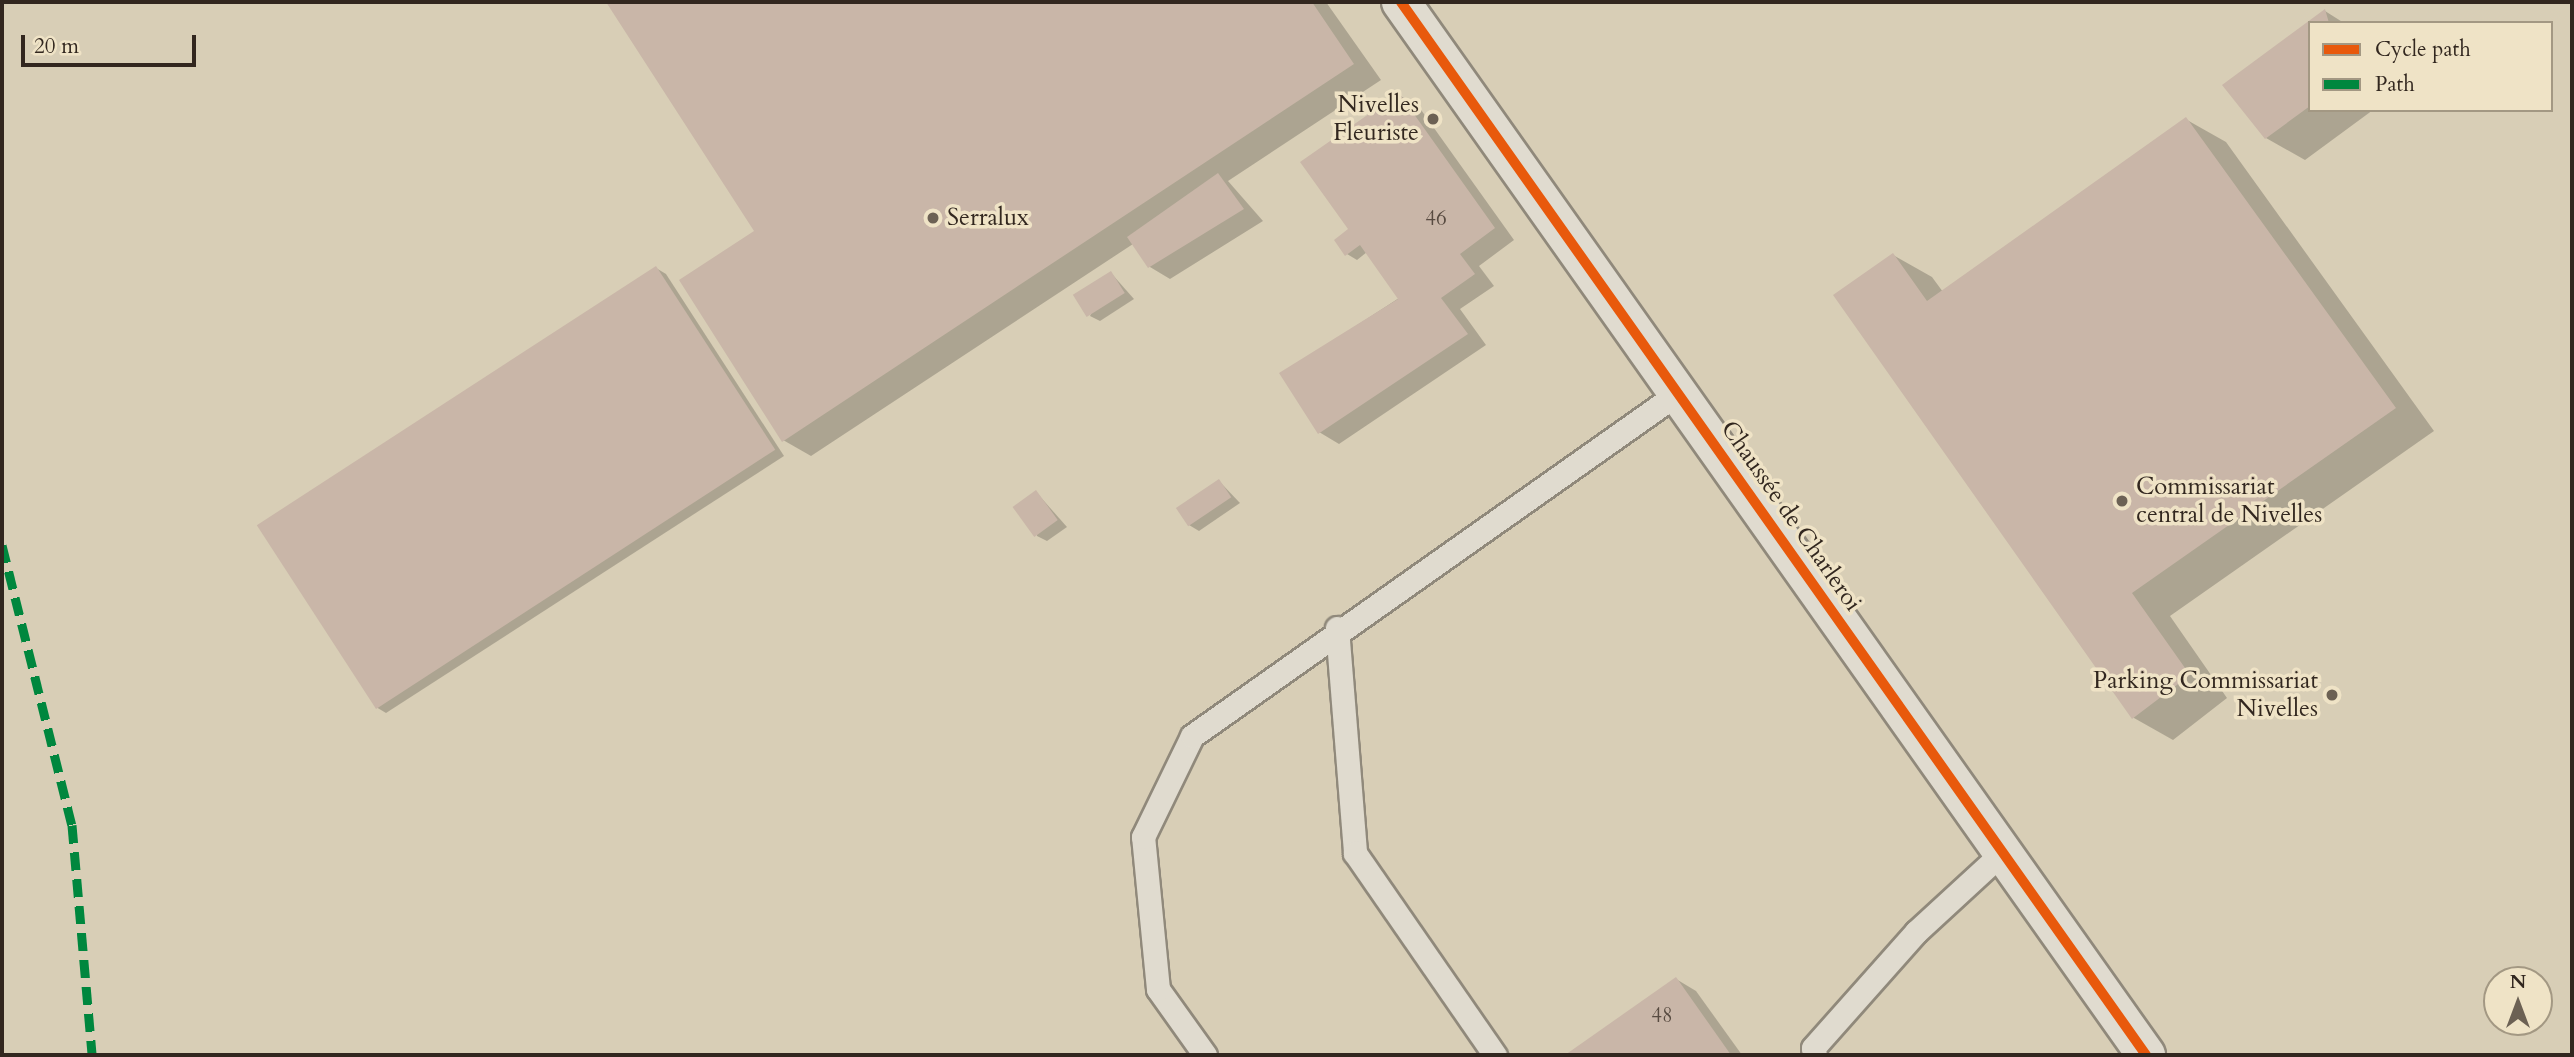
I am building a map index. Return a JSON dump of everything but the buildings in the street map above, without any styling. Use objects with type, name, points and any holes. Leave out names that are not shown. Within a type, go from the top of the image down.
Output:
[{"type":"main road","name":"Chaussée de Charleroi","points":[[1401,2],[2146,1055]]},
{"type":"lane","points":[[1205,1055],[1158,989],[1143,837],[1192,737],[1337,628],[1678,393]]},
{"type":"lane","points":[[1337,628],[1355,853],[1495,1055]]},
{"type":"lane","points":[[1815,1055],[1813,1048],[1916,932],[2003,852]]},
{"type":"marked path","points":[[2,545],[72,825],[92,1055]]},
{"type":"cycle path","points":[[1401,2],[2146,1055]]},
{"type":"place","name":"Nivelles Fleuriste","points":[[1433,119]]},
{"type":"place","name":"Serralux","points":[[933,218]]},
{"type":"place","name":"Commissariat central de Nivelles","points":[[2122,501]]},
{"type":"place","name":"Parking Commissariat Nivelles","points":[[2332,695]]}]
